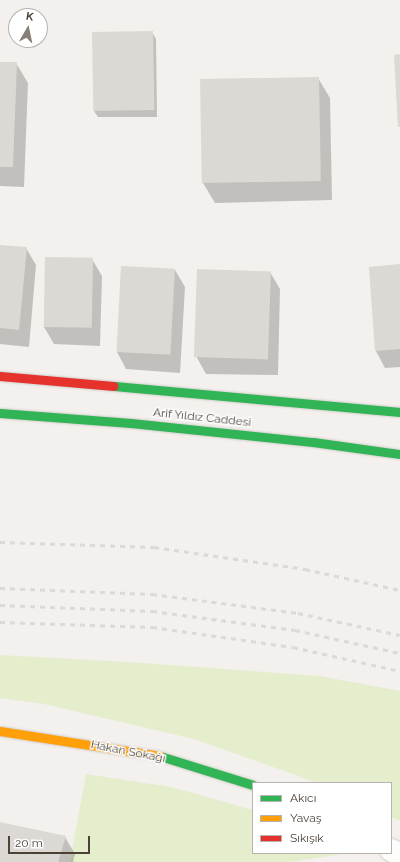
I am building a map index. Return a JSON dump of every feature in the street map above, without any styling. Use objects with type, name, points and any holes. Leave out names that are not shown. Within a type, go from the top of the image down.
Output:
[{"type":"main road","name":"Arif Yıldız Caddesi","points":[[0,376],[400,412]]},
{"type":"main road","name":"Arif Yıldız Caddesi","points":[[0,413],[139,424],[313,442],[400,454]]},
{"type":"main road","name":"Hakan Sokağı","points":[[0,731],[153,754],[252,785]]},
{"type":"green space","points":[[0,655],[128,662],[320,676],[400,691],[400,821],[392,817],[392,782],[315,782],[194,739],[44,704],[0,698]]},
{"type":"green space","points":[[86,774],[171,787],[252,810],[252,854],[343,854],[289,862],[70,862]]},
{"type":"building","points":[[153,31],[154,110],[93,111],[92,32]]},
{"type":"building","points":[[400,54],[400,127],[398,127],[394,55]]},
{"type":"building","points":[[0,62],[17,62],[13,167],[0,167]]},
{"type":"building","points":[[319,77],[321,181],[202,183],[200,79]]},
{"type":"building","points":[[0,245],[27,247],[19,330],[0,328]]},
{"type":"building","points":[[45,257],[93,258],[92,328],[44,327]]},
{"type":"building","points":[[400,264],[400,349],[375,351],[369,267]]},
{"type":"building","points":[[121,266],[175,269],[170,355],[116,352]]},
{"type":"building","points":[[197,269],[271,272],[268,360],[194,357]]},
{"type":"building","points":[[0,822],[66,836],[58,862],[0,862]]},
{"type":"railway","points":[[0,542],[154,547],[305,569],[400,590]]},
{"type":"railway","points":[[0,588],[152,594],[298,613],[400,635]]},
{"type":"railway","points":[[0,605],[152,611],[295,630],[400,653]]},
{"type":"railway","points":[[0,622],[152,627],[293,647],[400,671]]},
{"type":"traffic: fast","points":[[114,386],[400,412]]},
{"type":"traffic: fast","points":[[0,413],[131,423],[313,442],[400,454]]},
{"type":"traffic: fast","points":[[160,756],[252,785]]},
{"type":"traffic: slow","points":[[0,731],[160,756]]},
{"type":"traffic: jam","points":[[0,376],[114,386]]}]
